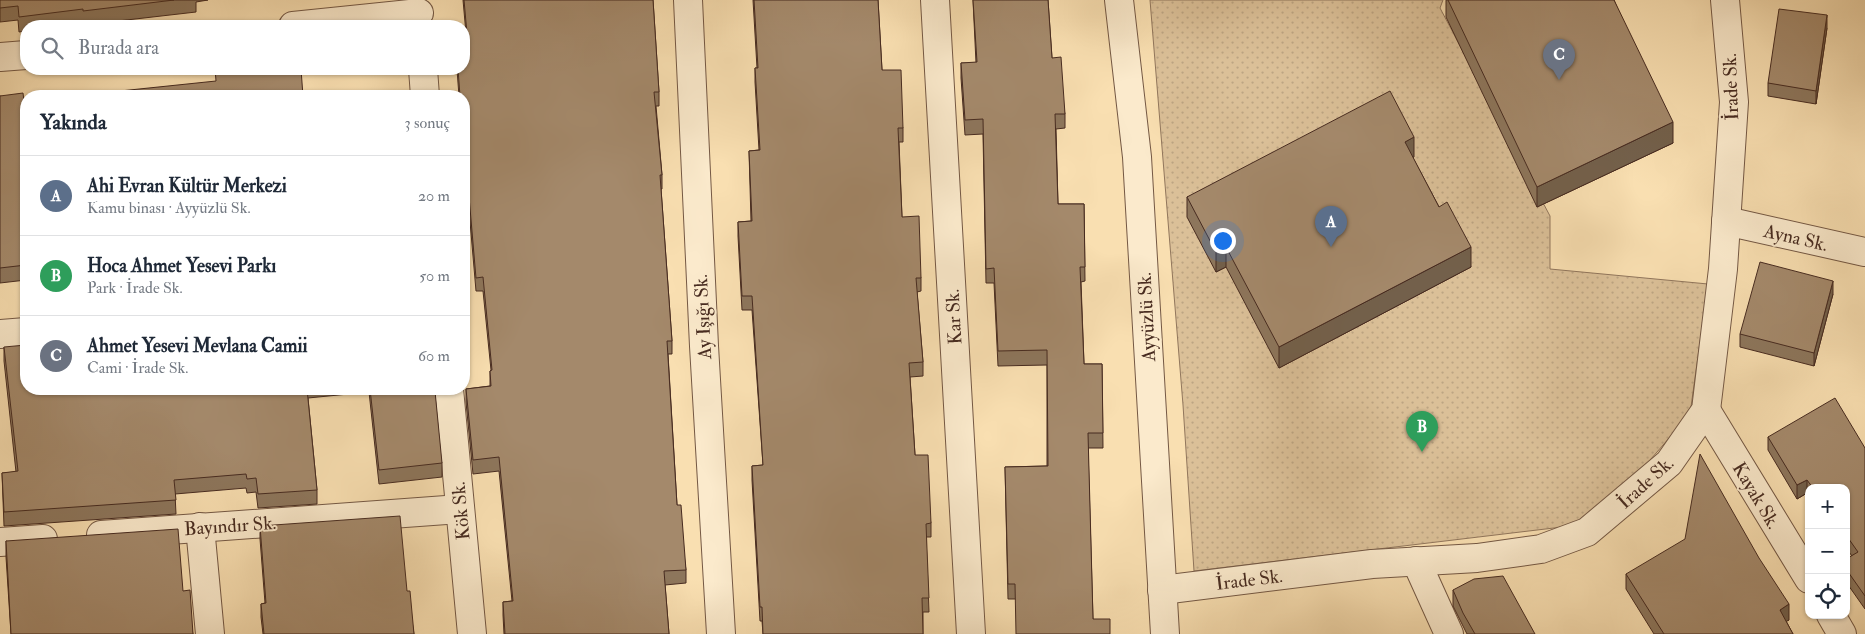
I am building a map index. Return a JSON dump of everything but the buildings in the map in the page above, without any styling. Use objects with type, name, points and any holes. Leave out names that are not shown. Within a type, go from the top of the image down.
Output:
[{"type":"street","name":"Ay Işığı Sk.","points":[[688,0],[704,346],[721,634]]},
{"type":"street","name":"Kar Sk.","points":[[935,0],[971,634]]},
{"type":"street","name":"Ayyüzlü Sk.","points":[[1119,0],[1137,157],[1165,634]]},
{"type":"street","name":"İrade Sk.","points":[[1162,590],[1372,564],[1477,558],[1541,549],[1587,532],[1670,463],[1706,410],[1723,269],[1734,102],[1725,0]]},
{"type":"street","points":[[351,20],[419,13]]},
{"type":"street","points":[[0,57],[20,55]]},
{"type":"street","points":[[423,75],[425,90]]},
{"type":"street","name":"Ayna Sk.","points":[[1726,221],[1865,252]]},
{"type":"street","points":[[0,334],[20,332]]},
{"type":"street","name":"Kök Sk.","points":[[451,395],[472,634]]},
{"type":"street","name":"Kayak Sk.","points":[[1706,410],[1806,574]]},
{"type":"street","name":"Bayındır Sk.","points":[[0,542],[460,508]]},
{"type":"street","points":[[200,527],[210,634]]},
{"type":"street","points":[[1416,561],[1449,634]]},
{"type":"street","points":[[1833,619],[1842,634]]},
{"type":"shaded area","points":[[1150,0],[1443,0],[1440,8],[1550,216],[1550,269],[1708,284],[1690,414],[1624,490],[1579,525],[1194,571],[1183,405]]},
{"type":"place","name":"Ahmet Yesevi Mevlana Camii","points":[[1559,80]]},
{"type":"place","name":"Ahi Evran Kültür Merkezi","points":[[1331,247]]},
{"type":"place","name":"Hoca Ahmet Yesevi Parkı","points":[[1422,452]]}]
